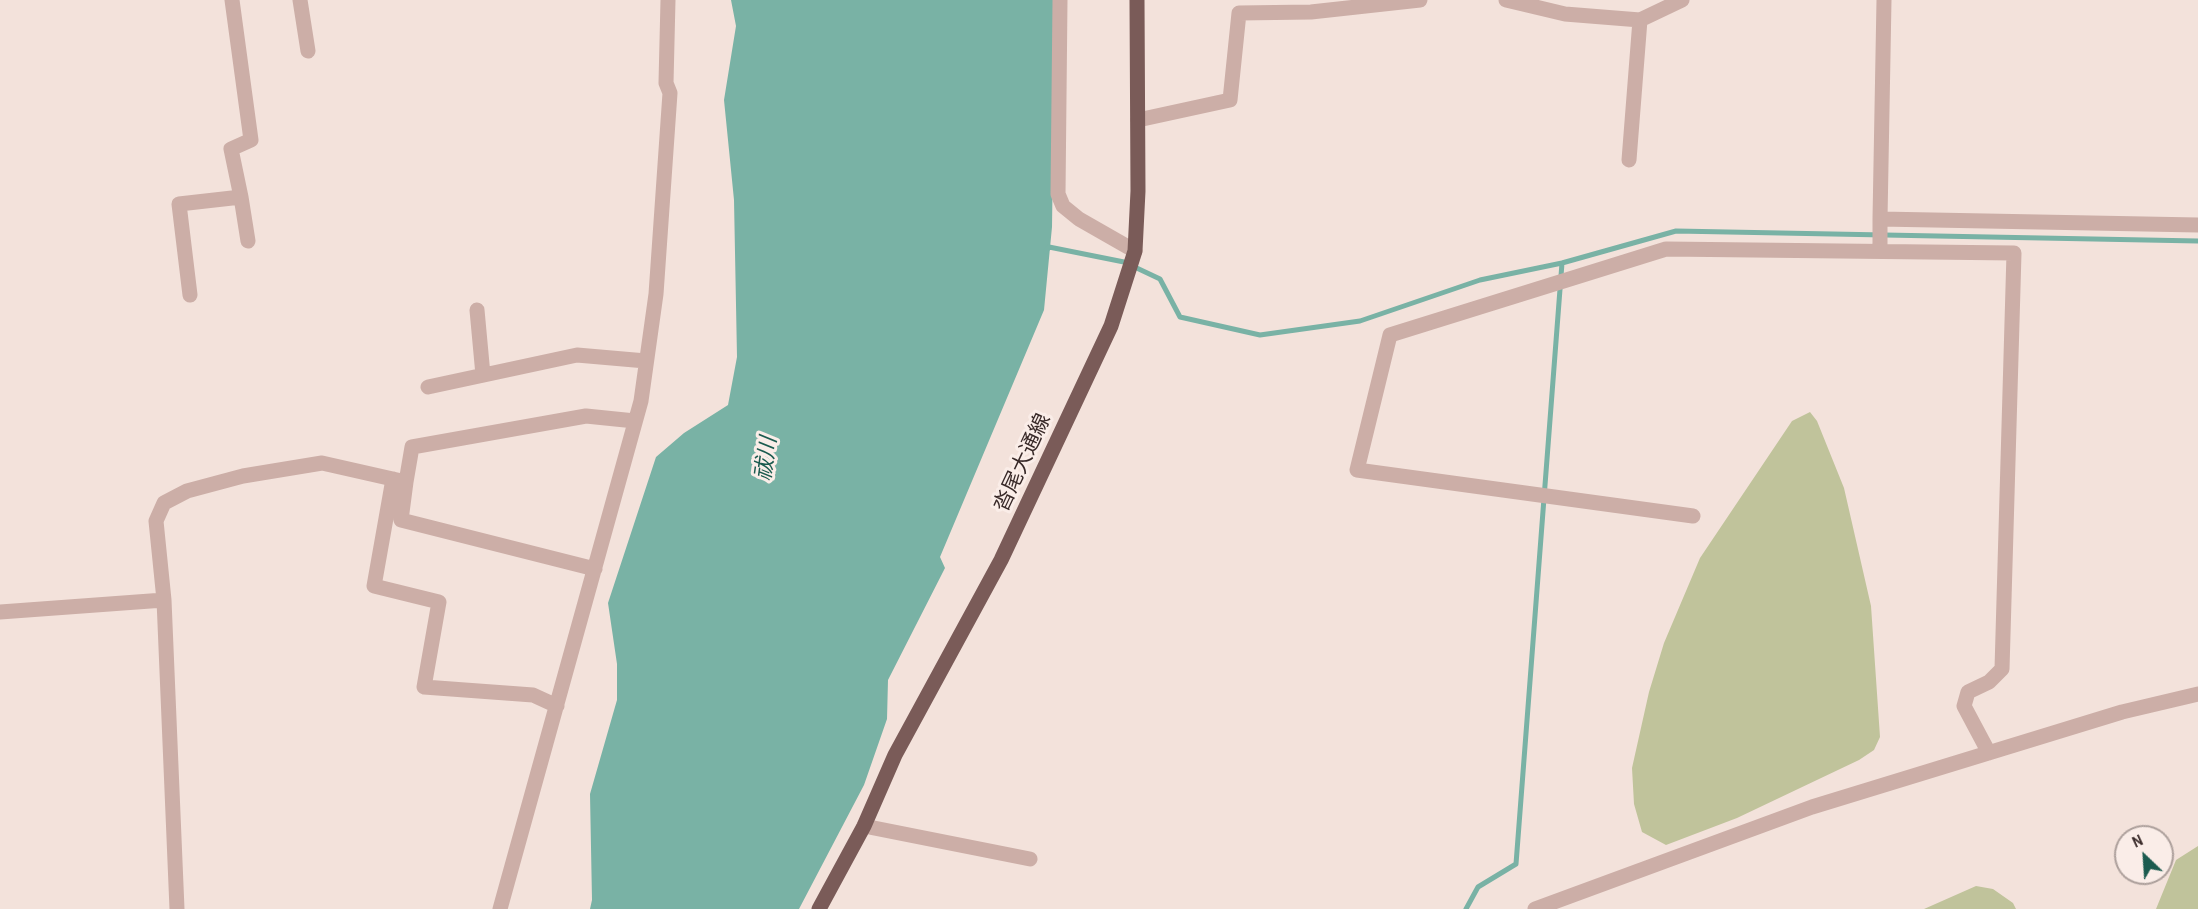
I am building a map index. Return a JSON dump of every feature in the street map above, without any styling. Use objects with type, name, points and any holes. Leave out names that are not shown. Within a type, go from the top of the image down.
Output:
[{"type":"main road","name":"沓尾大通線","points":[[821,908],[864,826],[895,755],[1001,561],[1111,326],[1135,251],[1138,120],[1137,0]]},
{"type":"street","points":[[232,0],[251,140],[231,149],[248,241]]},
{"type":"street","points":[[300,0],[308,51]]},
{"type":"street","points":[[500,909],[635,422],[656,294],[670,93],[666,83],[668,0]]},
{"type":"street","points":[[1060,0],[1058,194],[1063,206],[1079,219],[1135,251]]},
{"type":"street","points":[[1138,120],[1230,100],[1239,14],[1311,12],[1420,0]]},
{"type":"street","points":[[1506,0],[1564,14],[1640,20],[1682,0]]},
{"type":"street","points":[[1880,250],[1884,0]]},
{"type":"street","points":[[1629,160],[1640,20]]},
{"type":"street","points":[[190,295],[179,204],[241,197]]},
{"type":"street","points":[[1880,219],[2198,225]]},
{"type":"street","points":[[1694,516],[1357,470],[1390,335],[1666,249],[2014,253],[2002,669],[1989,682],[1968,692],[1964,706],[1989,753]]},
{"type":"street","points":[[477,310],[483,375]]},
{"type":"street","points":[[428,387],[577,356],[646,361]]},
{"type":"street","points":[[557,706],[533,695],[424,687],[439,602],[374,586],[400,480],[412,447],[586,416],[635,422]]},
{"type":"street","points":[[177,909],[164,600],[156,521],[164,503],[179,495],[243,476],[322,463],[400,480]]},
{"type":"street","points":[[400,480],[401,520],[595,569]]},
{"type":"street","points":[[0,612],[164,600]]},
{"type":"street","points":[[1534,909],[1812,807],[2122,712],[2198,694]]},
{"type":"street","points":[[864,826],[1030,859]]},
{"type":"green space","points":[[1810,412],[1817,421],[1844,488],[1871,606],[1880,737],[1874,750],[1859,760],[1737,818],[1666,845],[1642,832],[1634,804],[1632,768],[1649,692],[1664,643],[1700,558],[1792,421]]},
{"type":"green space","points":[[2198,846],[2198,909],[2156,909],[2166,885],[2174,885],[2176,860]]},
{"type":"green space","points":[[1976,886],[1993,889],[2013,903],[2016,909],[1924,909]]},
{"type":"water","name":"祓川","points":[[731,0],[1055,0],[1052,227],[1044,310],[940,557],[945,568],[888,680],[887,719],[864,785],[799,909],[590,909],[592,900],[590,794],[617,700],[617,664],[608,603],[656,457],[684,433],[728,405],[737,357],[734,200],[724,100],[736,26]]},
{"type":"waterway","points":[[1046,251],[1049,247],[1124,262],[1160,279],[1180,317],[1260,335],[1360,321],[1480,280],[1562,263],[1676,231],[2198,241]]},
{"type":"waterway","points":[[1466,909],[1478,887],[1516,864],[1562,263]]}]
